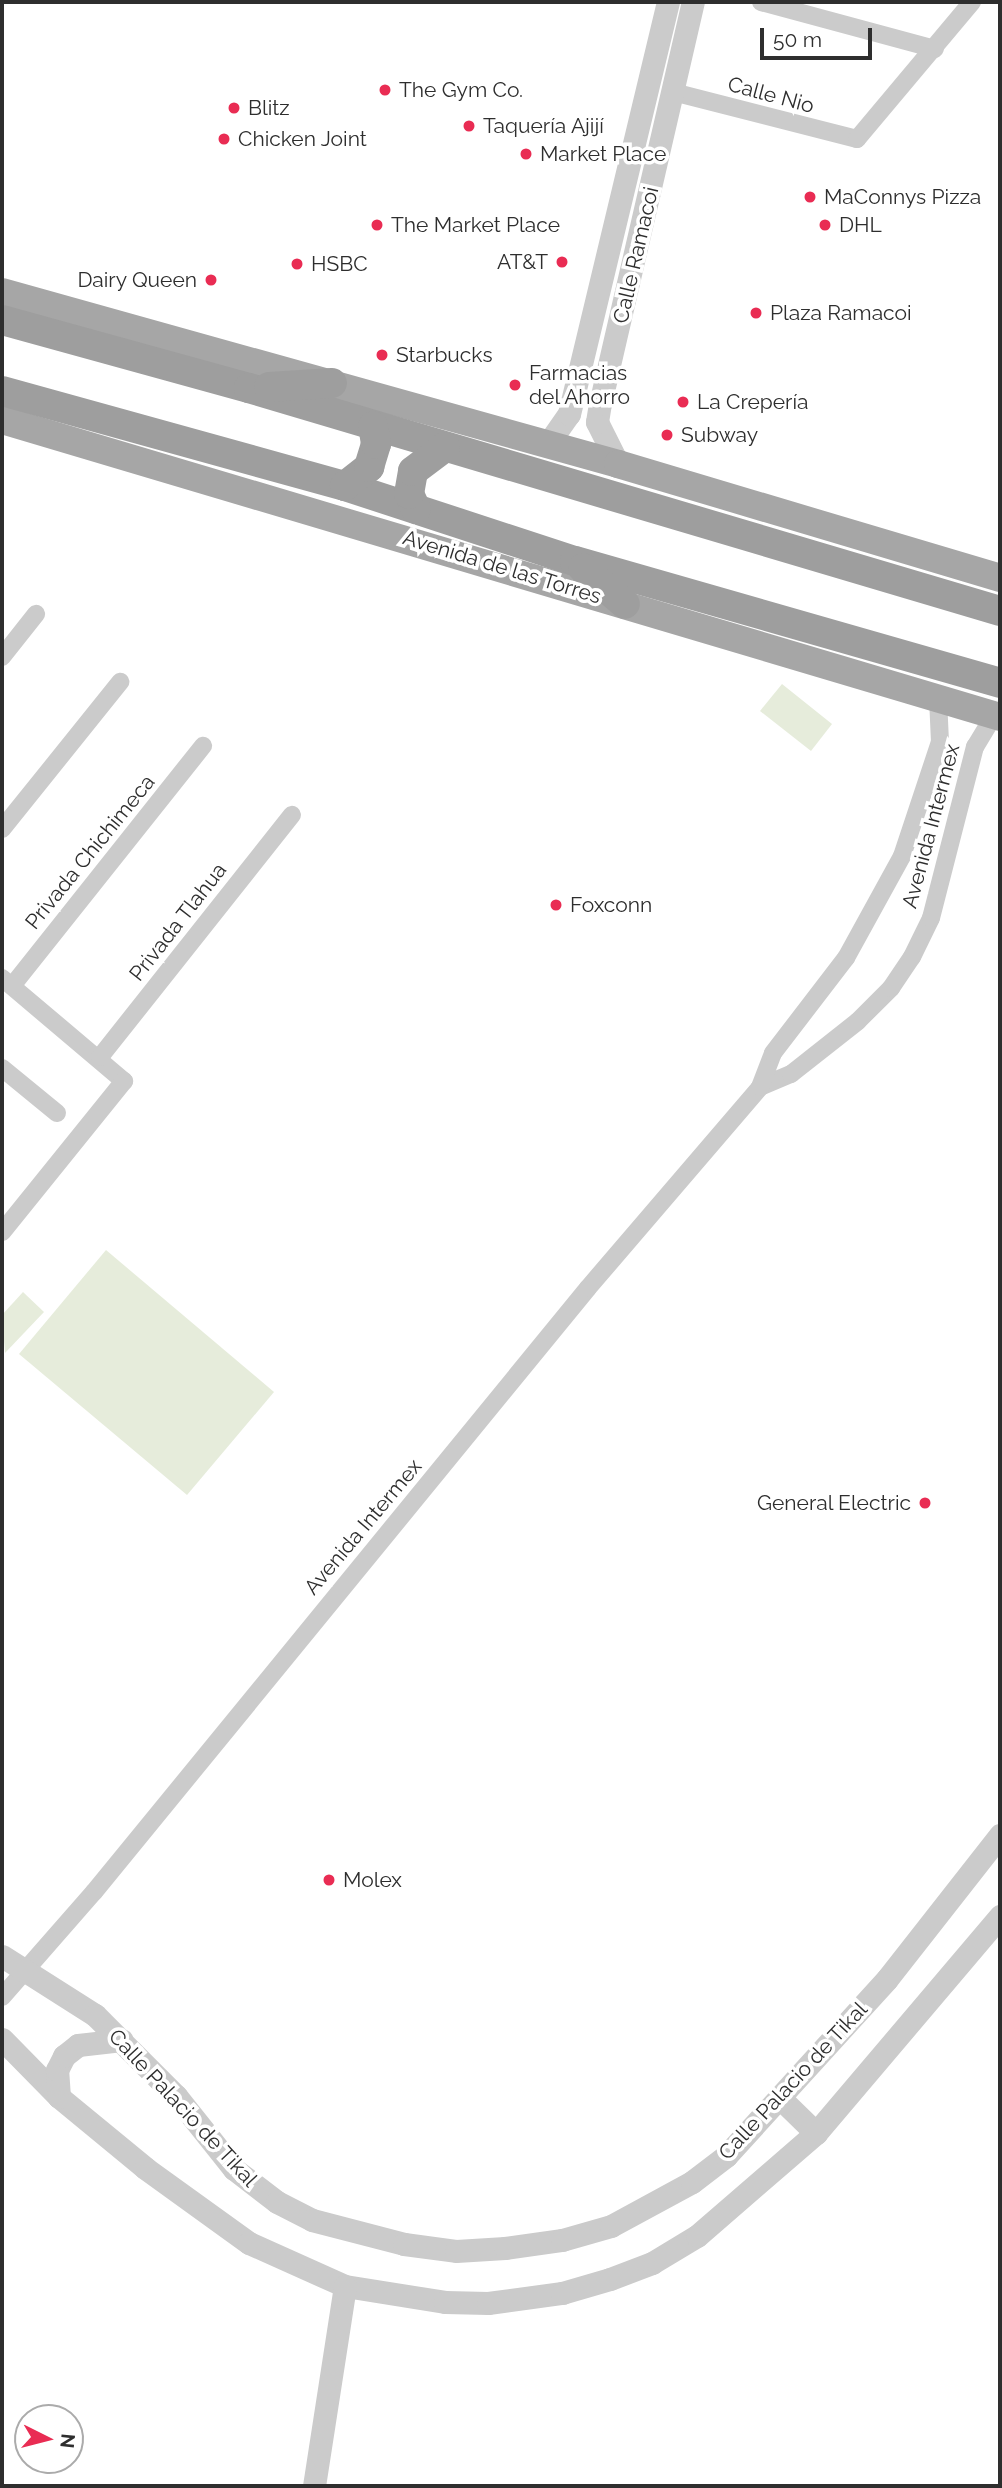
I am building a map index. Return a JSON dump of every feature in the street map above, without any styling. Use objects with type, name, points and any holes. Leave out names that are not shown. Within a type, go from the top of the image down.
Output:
[{"type":"highway","points":[[2,312],[43,330]]},
{"type":"highway","points":[[2,320],[249,388],[1000,611]]},
{"type":"highway","points":[[249,388],[332,383]]},
{"type":"highway","name":"Avenida de las Torres","points":[[2,391],[345,486],[575,561],[1000,683]]},
{"type":"highway","points":[[345,486],[369,467],[376,444],[373,426]]},
{"type":"highway","points":[[416,509],[409,494],[413,471],[446,447]]},
{"type":"highway","points":[[575,561],[625,604]]},
{"type":"main road","points":[[2,292],[618,464],[1000,579]]},
{"type":"main road","name":"Avenida de las Torres","points":[[2,420],[997,716]]},
{"type":"street","name":"Calle Ramacoi","points":[[547,445],[569,414],[668,2]]},
{"type":"street","name":"Calle Ramacoi","points":[[597,422],[693,2]]},
{"type":"street","points":[[761,2],[935,49],[972,2]]},
{"type":"street","name":"Calle Nio","points":[[673,92],[857,139],[935,49]]},
{"type":"street","points":[[569,414],[580,427],[597,422],[618,464]]},
{"type":"street","points":[[2,657],[36,614]]},
{"type":"street","points":[[2,829],[120,682]]},
{"type":"street","name":"Avenida Intermex","points":[[2,1997],[588,1288],[760,1087],[773,1053],[846,958],[902,856],[940,742],[938,698]]},
{"type":"street","name":"Avenida Intermex","points":[[760,1087],[791,1074],[858,1021],[912,957],[934,907],[975,747],[997,716]]},
{"type":"street","name":"Privada Chichimeca","points":[[7,982],[203,746]]},
{"type":"street","name":"Privada Tlahua","points":[[100,1057],[292,815]]},
{"type":"street","points":[[2,1233],[122,1089],[122,1077],[7,982]]},
{"type":"street","points":[[2,1068],[57,1113]]},
{"type":"street","name":"Calle Palacio de Tikal","points":[[2,1956],[27,1969],[95,2015],[176,2096],[233,2169],[261,2192],[312,2220],[351,2232],[456,2251],[562,2240],[611,2226],[692,2182],[726,2156],[887,1979],[1000,1835]]},
{"type":"street","points":[[2,2039],[59,2097],[206,2214],[292,2265],[345,2286],[445,2302],[488,2303],[562,2292],[610,2279],[652,2263],[697,2236],[816,2133],[1000,1916]]},
{"type":"street","points":[[59,2097],[57,2070],[64,2056],[78,2045],[122,2040]]},
{"type":"street","points":[[781,2098],[816,2133]]},
{"type":"street","points":[[314,2486],[345,2286]]},
{"type":"green space","points":[[782,684],[832,724],[811,751],[760,711]]},
{"type":"green space","points":[[106,1250],[274,1392],[187,1495],[19,1354]]},
{"type":"green space","points":[[23,1292],[44,1312],[5,1353],[2,1315]]},
{"type":"place","name":"The Gym Co.","points":[[385,90]]},
{"type":"place","name":"Blitz","points":[[234,108]]},
{"type":"place","name":"Taquería Ajijí","points":[[469,126]]},
{"type":"place","name":"Chicken Joint","points":[[224,139]]},
{"type":"place","name":"Market Place","points":[[526,154]]},
{"type":"place","name":"MaConnys Pizza","points":[[810,197]]},
{"type":"place","name":"The Market Place","points":[[377,225]]},
{"type":"place","name":"DHL","points":[[825,225]]},
{"type":"place","name":"AT&T","points":[[562,262]]},
{"type":"place","name":"HSBC","points":[[297,264]]},
{"type":"place","name":"Dairy Queen","points":[[211,280]]},
{"type":"place","name":"Plaza Ramacoi","points":[[756,313]]},
{"type":"place","name":"Starbucks","points":[[382,355]]},
{"type":"place","name":"Farmacias del Ahorro","points":[[515,385]]},
{"type":"place","name":"La Crepería","points":[[683,402]]},
{"type":"place","name":"Subway","points":[[667,435]]},
{"type":"place","name":"Foxconn","points":[[556,905]]},
{"type":"place","name":"General Electric","points":[[925,1503]]},
{"type":"place","name":"Molex","points":[[329,1880]]}]
